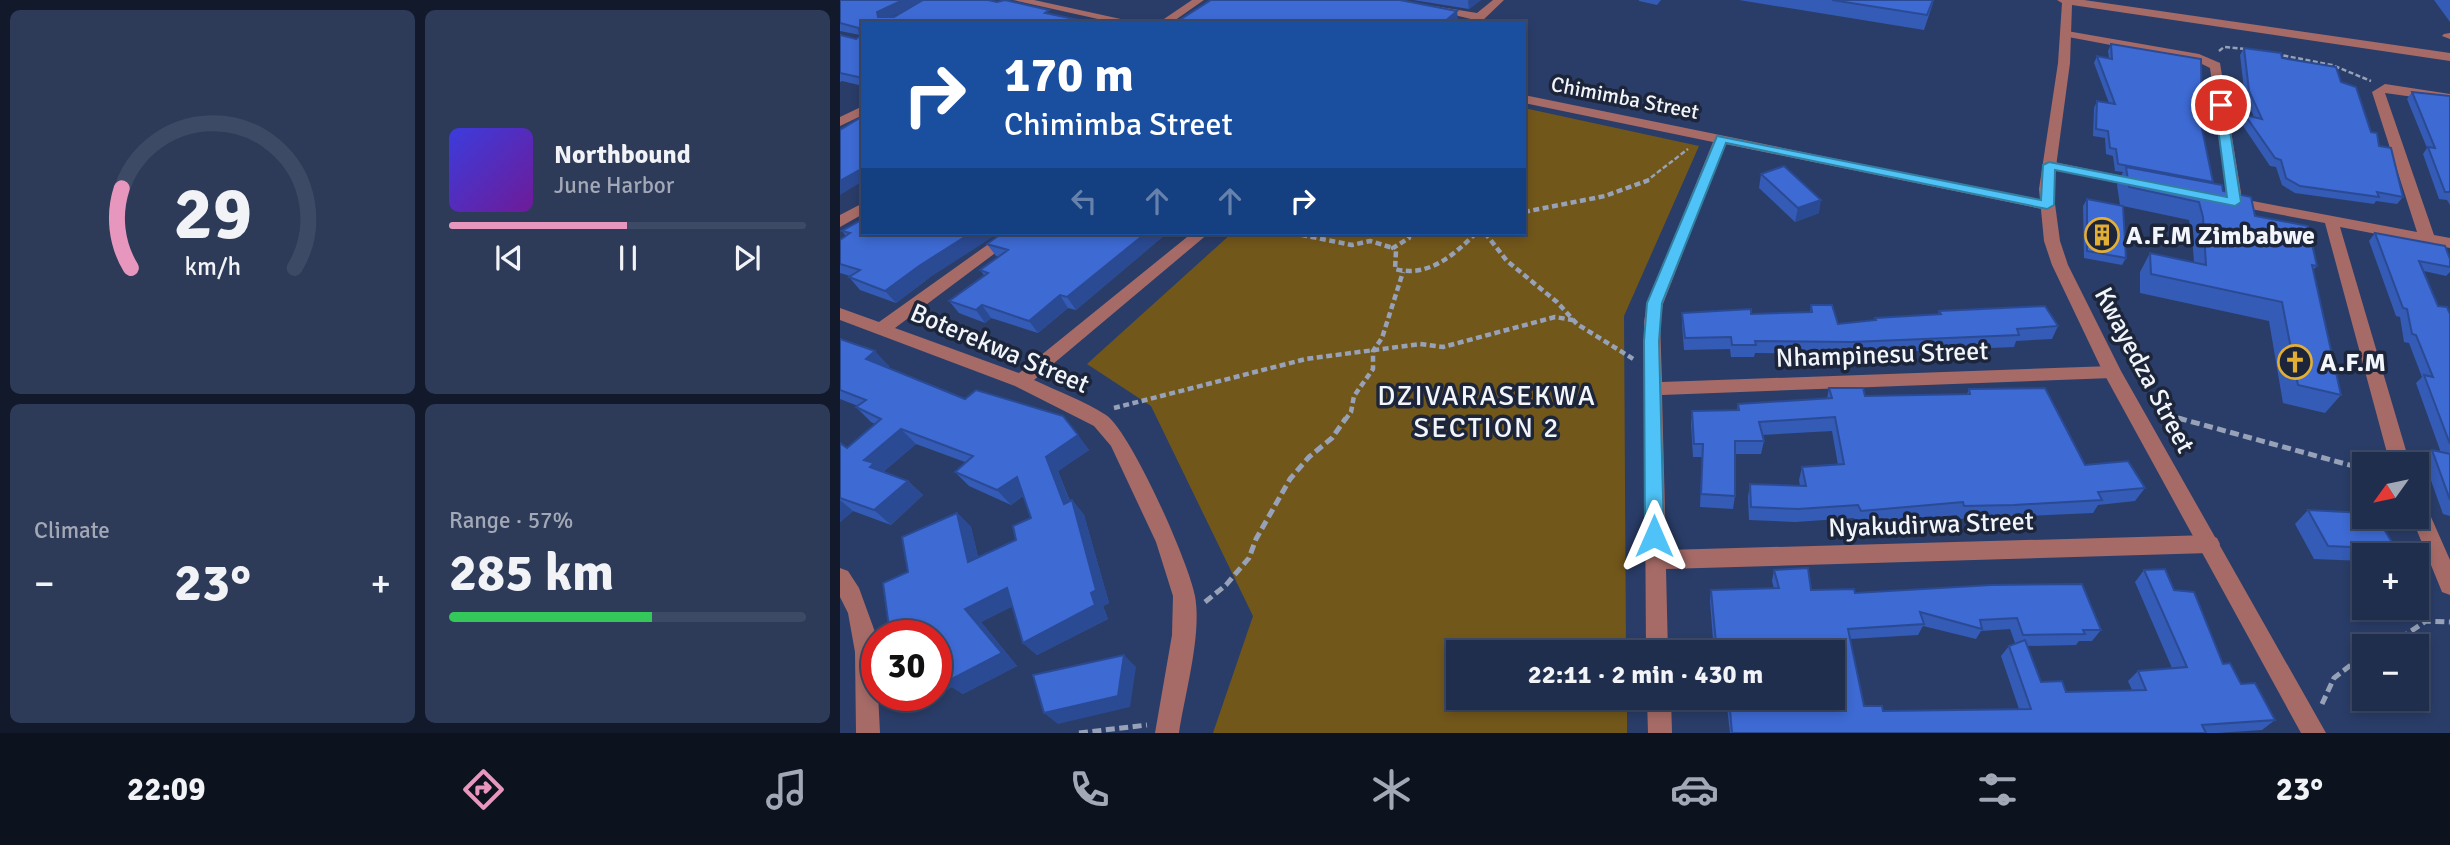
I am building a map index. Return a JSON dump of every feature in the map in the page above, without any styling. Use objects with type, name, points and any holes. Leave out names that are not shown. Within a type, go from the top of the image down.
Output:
[{"type":"street","points":[[1018,0],[1124,21]]},
{"type":"street","points":[[1166,21],[1199,0]]},
{"type":"street","points":[[1416,6],[1476,20],[1499,0]]},
{"type":"street","points":[[2062,0],[2450,57]]},
{"type":"street","name":"Kwayedza Street","points":[[2067,1],[2067,34],[2049,165],[2047,205],[2052,241],[2060,265],[2112,372],[2136,410],[2312,730]]},
{"type":"street","points":[[2067,34],[2210,61],[2218,71],[2228,201],[2450,243]]},
{"type":"street","points":[[2427,239],[2378,92],[2385,88],[2450,98]]},
{"type":"street","name":"Chimimba Street","points":[[1526,99],[1719,143],[2047,205]]},
{"type":"street","points":[[840,122],[861,111]]},
{"type":"street","points":[[1657,640],[1652,322],[1655,303],[1719,143]]},
{"type":"street","points":[[2049,165],[2155,186]]},
{"type":"street","points":[[840,222],[861,208]]},
{"type":"street","points":[[2331,220],[2397,452]]},
{"type":"street","points":[[883,328],[1011,235]]},
{"type":"street","points":[[1021,381],[1198,235]]},
{"type":"street","name":"Boterekwa Street","points":[[840,314],[1021,381],[1101,421],[1118,442],[1166,541],[1184,596],[1184,615],[1168,728]]},
{"type":"street","name":"Nhampinesu Street","points":[[1654,389],[2112,372]]},
{"type":"street","points":[[2426,529],[2450,585]]},
{"type":"street","name":"Nyakudirwa Street","points":[[1654,560],[2210,544]]},
{"type":"street","points":[[840,578],[852,594],[865,639],[868,733]]},
{"type":"street","points":[[1659,710],[1660,733]]},
{"type":"path","points":[[2210,61],[2224,47],[2249,50]]},
{"type":"path","points":[[2271,53],[2332,65],[2385,88]]},
{"type":"path","points":[[1526,212],[1636,187],[1659,175],[1666,162],[1681,152],[1719,143]]},
{"type":"path","points":[[1303,235],[1342,243],[1370,242],[1393,248],[1396,251],[1395,269],[1413,273],[1441,262],[1474,235]]},
{"type":"path","points":[[1393,248],[1409,238],[1409,235]]},
{"type":"path","points":[[1487,235],[1507,261],[1557,302],[1593,337],[1636,361],[1653,366]]},
{"type":"path","points":[[1184,615],[1220,590],[1249,558],[1256,539],[1299,467],[1332,438],[1351,412],[1354,397],[1373,369],[1373,351],[1382,338],[1402,272]]},
{"type":"path","points":[[1101,421],[1113,408],[1135,401],[1181,393],[1306,359],[1420,344],[1443,347],[1534,321],[1555,317],[1573,320]]},
{"type":"path","points":[[2136,410],[2185,420],[2352,466]]},
{"type":"path","points":[[2407,634],[2426,621],[2450,622]]},
{"type":"path","points":[[2312,730],[2334,678],[2352,664]]},
{"type":"path","points":[[1079,733],[1168,728]]},
{"type":"shaded area","points":[[1526,108],[1699,146],[1624,316],[1626,640],[1446,640],[1446,710],[1627,710],[1627,733],[1213,733],[1253,616],[1151,406],[1087,364],[1230,235],[1526,235]]},
{"type":"building","points":[[840,0],[903,0],[877,12],[878,17],[894,17],[923,0],[1005,0],[1049,10],[1045,13],[1083,21],[861,21],[861,78],[840,73],[840,35],[856,39],[860,36],[859,28],[840,23]]},
{"type":"building","points":[[1211,0],[1400,0],[1457,11],[1445,21],[1178,21]]},
{"type":"building","points":[[1832,0],[1933,0],[1927,15]]},
{"type":"building","points":[[2111,44],[2201,59],[2202,129],[2213,182],[2118,164],[2116,149],[2110,148],[2108,131],[2096,129],[2097,101],[2115,104],[2097,56],[2112,59]]},
{"type":"building","points":[[2244,48],[2281,53],[2282,58],[2336,67],[2341,82],[2356,87],[2371,132],[2377,133],[2379,146],[2391,148],[2403,197],[2377,192],[2379,197],[2300,186],[2286,178],[2281,160],[2275,158],[2245,115],[2262,119],[2249,91]]},
{"type":"building","points":[[2412,92],[2450,96],[2450,192],[2445,192],[2428,147],[2435,148]]},
{"type":"building","points":[[861,117],[861,169],[840,181],[840,130]]},
{"type":"building","points":[[1784,166],[1821,200],[1798,208],[1761,174]]},
{"type":"building","points":[[2126,167],[2222,185],[2223,191],[2251,197],[2255,216],[2308,226],[2317,266],[2312,265],[2341,395],[2298,385],[2282,302],[2151,274],[2150,253],[2206,265],[2203,217],[2199,202],[2129,187]]},
{"type":"building","name":"A.F.M Zimbabwe","points":[[2087,199],[2123,206],[2126,258],[2087,251]]},
{"type":"building","points":[[861,220],[861,235],[968,235],[885,291],[849,277],[860,270],[840,264],[840,240],[850,233],[842,231]]},
{"type":"building","points":[[2375,233],[2445,246],[2450,259],[2450,267],[2419,261],[2438,306],[2447,307],[2450,314],[2450,444],[2424,375],[2433,377],[2416,335],[2412,334],[2407,309],[2403,308]]},
{"type":"building","points":[[999,235],[1144,235],[1067,297],[1060,295],[1029,321],[982,305],[976,310],[949,301],[988,273],[980,270],[1008,250],[987,244]]},
{"type":"building","points":[[1811,305],[1832,305],[1838,324],[1876,320],[1875,318],[1941,314],[1939,311],[2045,306],[2058,326],[2017,329],[2019,335],[1852,342],[1755,341],[1756,345],[1732,345],[1731,337],[1685,338],[1682,313],[1751,309],[1751,314],[1812,312]]},
{"type":"building","points":[[840,339],[875,351],[866,359],[965,399],[976,390],[1063,416],[1078,435],[1046,457],[1064,504],[1072,500],[1096,590],[1091,593],[1095,605],[1023,643],[1007,588],[965,609],[1002,653],[952,679],[952,620],[888,620],[883,583],[908,572],[902,537],[957,513],[968,562],[1016,540],[1013,526],[1031,518],[1017,477],[997,490],[955,472],[973,456],[901,429],[864,460],[874,463],[870,467],[908,481],[874,510],[840,498],[840,443],[847,448],[881,419],[856,407],[866,400],[840,390]]},
{"type":"building","points":[[1829,388],[1863,388],[1865,396],[1970,394],[1969,389],[2045,388],[2085,465],[2128,461],[2145,488],[2098,492],[2102,500],[2014,505],[1964,506],[1963,502],[1861,511],[1858,505],[1798,509],[1751,507],[1750,484],[1806,486],[1802,467],[1844,464],[1835,417],[1759,422],[1764,441],[1735,441],[1735,496],[1701,494],[1703,444],[1694,444],[1692,411],[1739,410],[1738,404],[1832,398]]},
{"type":"building","points":[[2432,450],[2450,454],[2450,500]]},
{"type":"building","points":[[2308,510],[2352,512],[2352,529],[2384,529],[2392,543],[2352,543],[2352,547],[2328,546]]},
{"type":"building","points":[[1808,568],[1811,590],[1854,589],[1855,593],[1991,585],[2082,584],[2101,630],[2083,630],[2085,634],[2023,635],[2017,618],[1980,620],[1982,629],[1920,612],[1924,624],[1848,629],[1864,706],[1882,706],[1883,711],[2031,709],[2009,646],[2025,640],[2041,682],[2062,681],[2066,692],[2146,690],[2138,671],[2187,667],[2144,570],[2165,569],[2174,590],[2194,592],[2223,664],[2230,663],[2241,684],[2255,683],[2275,720],[2202,725],[2206,733],[1732,733],[1730,710],[1845,710],[1845,640],[1716,640],[1711,590],[1779,588],[1774,570]]},
{"type":"building","points":[[1124,655],[1118,696],[1044,713],[1033,675]]},
{"type":"place","name":"A.F.M Zimbabwe","points":[[2102,235]]},
{"type":"place","name":"A.F.M","points":[[2295,362]]},
{"type":"district","name":"DZIVARASEKWA SECTION 2","points":[[1487,411]]},
{"type":"route","points":[[1654,536],[1654,389],[1651,341],[1655,303],[1721,138],[2047,205],[2049,165],[2235,202],[2221,105]]}]
